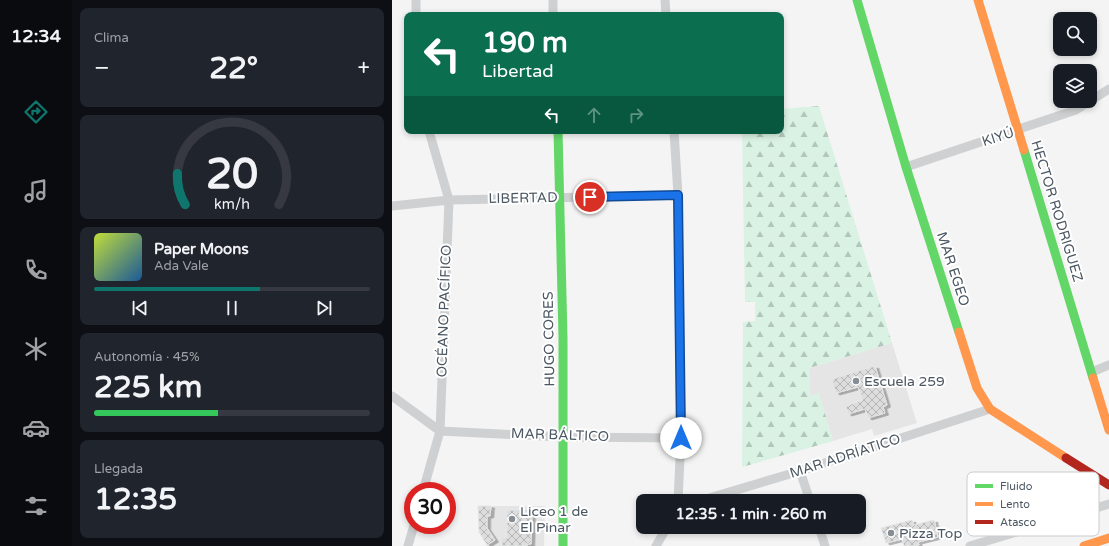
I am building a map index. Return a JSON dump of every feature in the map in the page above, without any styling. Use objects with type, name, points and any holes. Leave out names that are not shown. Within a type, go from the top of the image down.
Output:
[{"type":"street","points":[[416,0],[416,12]]},
{"type":"street","points":[[553,0],[553,12]]},
{"type":"street","points":[[666,0],[666,12]]},
{"type":"street","name":"MAR EGEO","points":[[857,0],[906,167],[977,388],[990,409],[1089,472]]},
{"type":"street","name":"HECTOR RODRIGUEZ","points":[[978,0],[1109,430]]},
{"type":"street","name":"KIYÚ","points":[[906,167],[1018,131],[1076,110],[1109,89]]},
{"type":"street","name":"OCÉANO PACÍFICO","points":[[426,482],[440,431],[449,200],[430,134]]},
{"type":"street","name":"HUGO CORES","points":[[558,134],[561,197],[564,437],[563,546]]},
{"type":"street","points":[[674,134],[678,195],[681,438],[678,494]]},
{"type":"street","name":"LIBERTAD","points":[[392,206],[449,200],[678,195]]},
{"type":"street","points":[[1092,372],[1109,364]]},
{"type":"street","points":[[392,396],[440,431]]},
{"type":"street","name":"MAR ADRÍATICO","points":[[723,494],[800,471],[990,409]]},
{"type":"street","name":"MAR BÁLTICO","points":[[440,431],[564,437],[681,438]]},
{"type":"street","points":[[800,471],[808,494]]},
{"type":"street","name":"MAR EGEO","points":[[1099,479],[1109,485]]},
{"type":"street","points":[[1099,507],[1109,504]]},
{"type":"street","points":[[408,546],[411,534]]},
{"type":"street","points":[[656,546],[663,534]]},
{"type":"street","points":[[821,534],[825,546]]},
{"type":"street","points":[[972,546],[1005,536]]},
{"type":"street","points":[[1084,546],[1109,538]]},
{"type":"shaded area","name":"Escuela 259","points":[[892,343],[917,423],[874,436],[872,429],[833,441],[819,394],[810,396],[809,368]]},
{"type":"shaded area","name":"Liceo 1 de El Pinar","points":[[478,506],[545,506],[544,546],[487,546],[479,532]]},
{"type":"green space","points":[[819,106],[892,343],[809,368],[810,396],[819,393],[833,441],[742,467],[743,322],[755,321],[755,302],[745,302],[742,134],[784,134],[784,109]]},
{"type":"building","points":[[875,366],[887,405],[883,407],[885,413],[868,418],[865,409],[848,414],[846,406],[863,400],[858,387],[836,393],[832,379]]},
{"type":"building","points":[[478,506],[491,506],[490,516],[487,516],[487,528],[495,540],[487,545],[479,532]]},
{"type":"building","points":[[507,510],[532,510],[531,544],[527,544],[527,546],[502,546],[502,538],[507,538]]},
{"type":"building","points":[[912,520],[914,525],[934,520],[938,537],[918,542],[919,545],[913,546],[904,546],[902,539],[886,543],[881,528]]},
{"type":"traffic: fast","points":[[857,0],[906,167],[959,332]]},
{"type":"traffic: fast","points":[[558,134],[563,338],[563,546]]},
{"type":"traffic: fast","points":[[1024,150],[1093,378]]},
{"type":"traffic: slow","points":[[978,0],[1024,150]]},
{"type":"traffic: slow","points":[[959,332],[977,388],[990,409],[1066,458]]},
{"type":"traffic: slow","points":[[1093,378],[1109,430]]},
{"type":"traffic: slow","points":[[1084,546],[1109,538]]},
{"type":"traffic: jam","points":[[1066,458],[1088,472]]},
{"type":"traffic: jam","points":[[1099,479],[1109,485]]},
{"type":"place","name":"Escuela 259","points":[[856,381]]},
{"type":"place","name":"Liceo 1 de El Pinar","points":[[512,519]]},
{"type":"place","name":"Pizza Top","points":[[891,533]]},
{"type":"route","points":[[590,197],[678,195],[681,438]]}]
